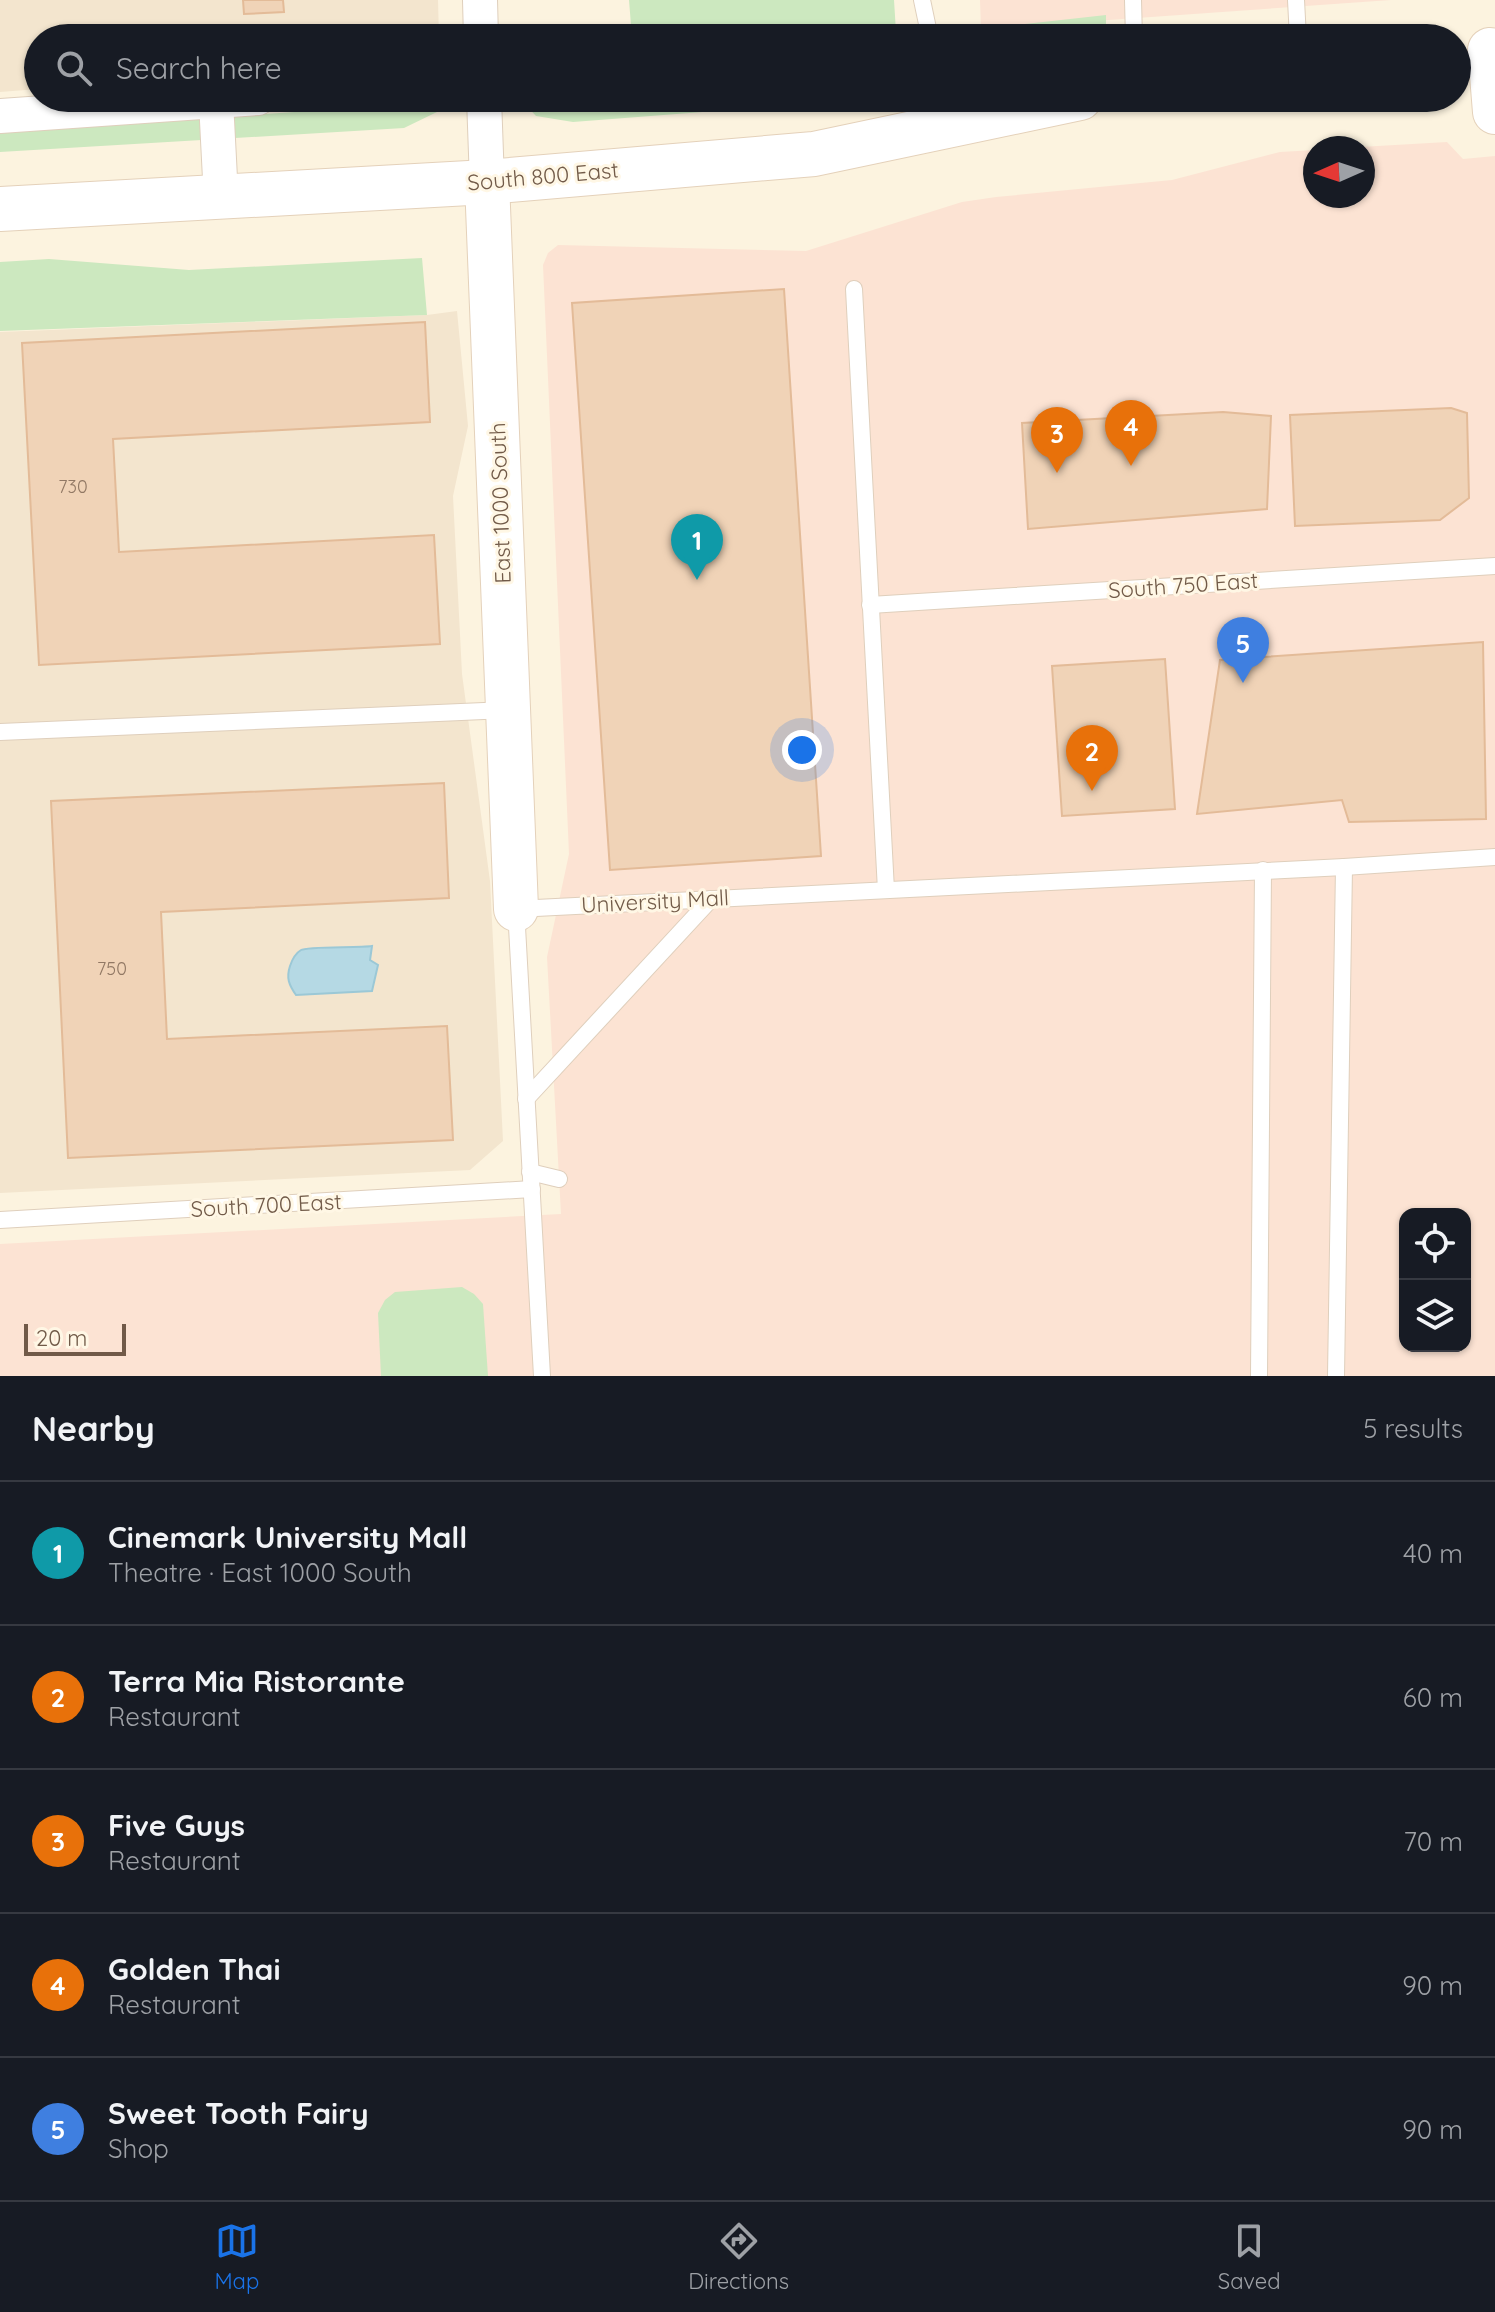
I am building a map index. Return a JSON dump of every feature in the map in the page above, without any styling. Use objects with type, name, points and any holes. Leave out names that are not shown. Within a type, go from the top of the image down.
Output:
[{"type":"main road","points":[[1481,51],[1495,112]]},
{"type":"main road","name":"South 800 East","points":[[0,209],[487,182],[814,154],[945,112]]},
{"type":"main road","name":"East 1000 South","points":[[487,182],[516,909]]},
{"type":"street","points":[[480,0],[481,24]]},
{"type":"street","points":[[0,116],[58,112]]},
{"type":"street","points":[[217,112],[221,198]]},
{"type":"street","name":"East 1000 South","points":[[484,112],[487,182]]},
{"type":"lane","points":[[922,0],[927,24]]},
{"type":"lane","points":[[1133,0],[1134,24]]},
{"type":"lane","points":[[1296,0],[1297,24]]},
{"type":"lane","points":[[854,289],[886,890]]},
{"type":"lane","name":"South 750 East","points":[[870,605],[1495,566]]},
{"type":"lane","points":[[0,732],[508,709]]},
{"type":"lane","name":"University Mall","points":[[516,909],[1495,857]]},
{"type":"lane","points":[[1336,1376],[1344,867]]},
{"type":"lane","points":[[1259,1376],[1263,870]]},
{"type":"lane","points":[[526,1099],[711,899]]},
{"type":"lane","points":[[516,909],[542,1376]]},
{"type":"lane","name":"South 700 East","points":[[0,1220],[559,1179]]},
{"type":"shaded area","points":[[0,0],[438,0],[439,24],[24,24],[24,90],[0,92]]},
{"type":"shaded area","points":[[980,0],[1391,0],[1052,24],[981,24]]},
{"type":"shaded area","points":[[1447,142],[1463,159],[1495,156],[1495,1376],[0,1376],[0,1244],[561,1214],[547,957],[569,854],[543,265],[548,253],[558,245],[806,251],[962,202],[1172,180],[1280,152],[1303,151],[1303,208],[1375,208],[1375,146]]},
{"type":"shaded area","points":[[457,311],[468,426],[453,496],[462,674],[490,881],[503,1141],[470,1170],[0,1193],[0,332],[427,315]]},
{"type":"green space","points":[[629,0],[894,0],[896,24],[631,24]]},
{"type":"green space","points":[[1106,15],[1106,24],[1026,24]]},
{"type":"green space","points":[[294,112],[437,112],[404,128],[0,152],[0,132]]},
{"type":"green space","points":[[532,112],[703,112],[573,122],[536,116]]},
{"type":"green space","points":[[422,258],[427,315],[0,331],[0,262],[49,259],[189,270]]},
{"type":"green space","points":[[462,1287],[483,1304],[488,1376],[381,1376],[378,1313],[385,1300],[395,1292]]},
{"type":"water","points":[[372,946],[370,960],[378,965],[372,991],[296,995],[288,978],[293,959],[301,950]]},
{"type":"building","points":[[243,0],[283,0],[284,12],[244,14]]},
{"type":"building","points":[[784,289],[821,856],[610,870],[572,303]]},
{"type":"building","points":[[425,322],[430,422],[113,439],[119,552],[434,535],[440,644],[39,665],[22,343]]},
{"type":"building","points":[[1451,408],[1467,413],[1469,498],[1440,520],[1295,526],[1290,415]]},
{"type":"building","points":[[1223,412],[1271,416],[1267,509],[1028,529],[1022,423]]},
{"type":"building","points":[[1483,642],[1486,819],[1349,822],[1342,800],[1197,814],[1220,660]]},
{"type":"building","points":[[1165,659],[1175,809],[1062,816],[1052,666]]},
{"type":"building","points":[[444,783],[449,898],[161,912],[167,1039],[447,1026],[453,1140],[68,1158],[51,801]]},
{"type":"place","name":"Golden Thai","points":[[1131,466]]},
{"type":"place","name":"Five Guys","points":[[1057,473]]},
{"type":"place","name":"Cinemark University Mall","points":[[697,580]]},
{"type":"place","name":"Sweet Tooth Fairy","points":[[1243,683]]},
{"type":"place","name":"Terra Mia Ristorante","points":[[1092,791]]}]
